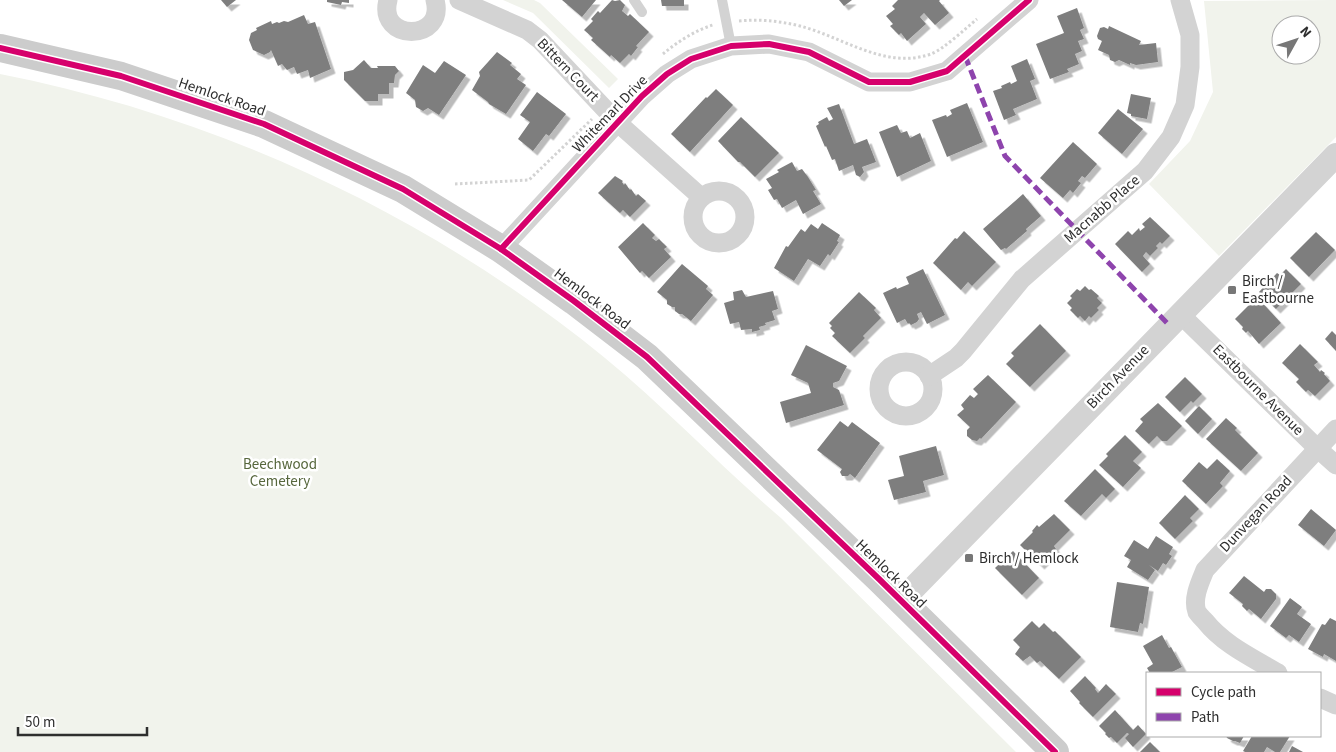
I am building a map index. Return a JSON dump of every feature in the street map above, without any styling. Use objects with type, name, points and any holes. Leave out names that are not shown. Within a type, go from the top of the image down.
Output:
[{"type":"main road","name":"Hemlock Road","points":[[0,48],[121,76],[264,124],[403,189],[501,249],[574,301],[647,357],[1055,752]]},
{"type":"street","points":[[388,0],[387,13],[390,21],[403,31],[411,33],[420,31],[433,21],[436,13],[435,0]]},
{"type":"street","name":"Bittern Court","points":[[459,0],[527,30],[540,40],[618,123],[701,197]]},
{"type":"street","name":"Whitemarl Drive","points":[[501,249],[642,96],[667,74],[691,59],[731,46],[769,44],[809,52],[870,82],[910,82],[947,71],[1029,0]]},
{"type":"street","name":"Macnabb Place","points":[[929,376],[963,352],[1022,279],[1145,171],[1171,137],[1185,105],[1190,67],[1190,35],[1180,0]]},
{"type":"street","name":"Birch Avenue","points":[[901,601],[1336,155]]},
{"type":"street","name":"Eastbourne Avenue","points":[[1180,314],[1336,465]]},
{"type":"street","name":"Dunvegan Road","points":[[1276,672],[1228,644],[1209,627],[1197,612],[1196,596],[1205,570],[1336,429]]},
{"type":"street","points":[[1321,698],[1336,705]]},
{"type":"lane","points":[[634,0],[642,12]]},
{"type":"lane","points":[[722,0],[731,46]]},
{"type":"path","points":[[660,56],[674,45],[707,26],[726,22],[761,19],[801,26],[882,57],[907,58],[932,54],[981,16]]},
{"type":"path","points":[[455,184],[529,180],[603,107]]},
{"type":"green space","points":[[503,0],[534,0],[540,3],[618,79],[609,88],[533,13]]},
{"type":"green space","points":[[1336,0],[1336,137],[1219,256],[1149,184],[1190,141],[1213,92],[1204,1]]},
{"type":"green space","name":"Beechwood Cemetery","points":[[0,74],[82,93],[163,117],[242,145],[320,179],[395,217],[468,260],[538,307],[628,377],[781,518],[1016,752],[0,752]]},
{"type":"building","points":[[221,0],[236,0],[227,7]]},
{"type":"building","points":[[327,0],[349,0],[349,3],[342,2],[341,5],[327,2]]},
{"type":"building","points":[[562,0],[596,0],[582,17]]},
{"type":"building","points":[[612,0],[620,0],[625,5],[622,11],[628,16],[630,14],[649,32],[636,46],[638,47],[631,56],[629,54],[620,63],[611,55],[610,57],[591,40],[593,38],[584,30],[593,21],[591,19],[598,11],[600,13]]},
{"type":"building","points":[[661,0],[684,0],[684,6],[662,6]]},
{"type":"building","points":[[839,0],[852,0],[844,6]]},
{"type":"building","points":[[898,0],[940,0],[949,13],[935,25],[924,13],[920,17],[926,24],[907,41],[901,33],[899,35],[890,26],[893,24],[886,16],[895,9],[892,6]]},
{"type":"building","points":[[1077,8],[1084,28],[1080,30],[1084,39],[1078,41],[1082,51],[1075,54],[1079,64],[1067,69],[1069,72],[1050,79],[1036,44],[1064,33],[1057,16]]},
{"type":"building","points":[[304,15],[308,24],[315,22],[331,69],[310,78],[308,70],[297,74],[294,67],[287,70],[282,64],[278,66],[271,50],[264,55],[253,50],[249,40],[251,33],[257,30],[256,28],[271,21],[272,24],[288,22]]},
{"type":"building","points":[[1109,26],[1141,41],[1139,45],[1156,43],[1158,62],[1136,65],[1130,63],[1130,65],[1119,60],[1115,62],[1110,60],[1109,55],[1098,50],[1102,41],[1097,36],[1100,28],[1108,29]]},
{"type":"building","points":[[497,52],[512,63],[510,65],[521,74],[517,79],[526,85],[506,114],[489,104],[472,90],[480,76],[479,72]]},
{"type":"building","points":[[1027,59],[1035,79],[1030,81],[1037,99],[1013,109],[1016,115],[1004,120],[993,91],[1002,88],[1001,86],[1010,82],[1011,84],[1017,81],[1011,66]]},
{"type":"building","points":[[364,60],[371,68],[395,66],[399,71],[395,75],[394,83],[389,83],[389,94],[378,94],[378,101],[365,101],[344,80],[344,72],[353,70]]},
{"type":"building","points":[[444,61],[466,75],[439,115],[428,108],[423,111],[416,107],[415,100],[406,93],[423,65],[435,73]]},
{"type":"building","points":[[716,89],[733,105],[690,152],[671,134]]},
{"type":"building","points":[[537,92],[566,114],[549,136],[546,134],[533,151],[518,139],[530,122],[520,115]]},
{"type":"building","points":[[1131,94],[1151,98],[1147,119],[1131,116],[1131,114],[1127,113]]},
{"type":"building","points":[[967,103],[983,142],[947,157],[932,120],[946,115],[947,117],[952,114],[950,110]]},
{"type":"building","points":[[839,104],[854,144],[867,139],[876,162],[862,167],[864,172],[860,177],[856,175],[853,165],[839,171],[835,159],[832,160],[816,126],[819,124],[818,122],[827,117],[829,121],[833,119],[827,108]]},
{"type":"building","points":[[1118,109],[1143,129],[1122,154],[1098,133]]},
{"type":"building","points":[[741,117],[779,153],[755,177],[718,141]]},
{"type":"building","points":[[897,125],[901,133],[907,131],[910,138],[920,133],[931,161],[897,177],[879,132]]},
{"type":"building","points":[[1073,142],[1097,164],[1085,178],[1082,176],[1078,181],[1081,183],[1073,193],[1070,190],[1063,198],[1040,178]]},
{"type":"building","points":[[792,162],[797,171],[802,169],[808,177],[816,190],[813,191],[821,204],[803,214],[796,200],[782,208],[777,199],[774,200],[768,190],[772,188],[766,179],[779,172],[777,170]]},
{"type":"building","points":[[615,176],[623,181],[624,185],[625,183],[636,196],[638,194],[646,201],[630,217],[623,210],[620,213],[598,193]]},
{"type":"building","points":[[1023,194],[1041,216],[1006,249],[1001,250],[983,229]]},
{"type":"building","points":[[1150,217],[1170,236],[1162,244],[1160,242],[1156,246],[1158,248],[1150,256],[1146,252],[1143,256],[1150,264],[1142,272],[1115,244],[1128,231],[1132,235],[1139,228],[1140,231],[1145,227],[1142,224]]},
{"type":"building","points":[[643,223],[655,235],[652,238],[656,241],[659,239],[667,247],[664,249],[671,257],[649,278],[642,271],[640,273],[618,247]]},
{"type":"building","points":[[822,223],[840,235],[837,241],[839,242],[830,256],[828,254],[820,266],[808,259],[794,281],[774,268],[786,246],[788,247],[801,229],[805,232],[811,224],[818,229]]},
{"type":"building","points":[[964,231],[996,262],[972,286],[968,282],[961,290],[933,263],[955,238],[957,239]]},
{"type":"building","points":[[1316,232],[1335,250],[1309,277],[1290,258]]},
{"type":"building","points":[[682,264],[708,286],[706,289],[713,295],[691,321],[675,311],[675,307],[667,304],[667,300],[657,292]]},
{"type":"building","points":[[923,269],[945,315],[927,324],[921,312],[917,314],[919,319],[917,322],[911,325],[905,319],[897,323],[883,293],[909,284],[906,277]]},
{"type":"building","points":[[1286,269],[1301,284],[1276,309],[1259,292],[1277,273],[1280,275]]},
{"type":"building","points":[[1085,286],[1099,296],[1097,298],[1102,303],[1097,308],[1099,310],[1085,321],[1080,316],[1078,318],[1070,310],[1072,308],[1067,303],[1072,298],[1070,296],[1077,289],[1080,291]]},
{"type":"building","points":[[742,290],[746,297],[773,291],[778,309],[772,311],[775,320],[765,323],[766,325],[759,327],[760,330],[752,332],[752,329],[741,330],[739,322],[730,324],[724,303],[734,300],[733,292]]},
{"type":"building","points":[[859,292],[876,308],[874,310],[881,318],[863,336],[865,338],[850,353],[832,336],[835,333],[830,328],[832,326],[829,323]]},
{"type":"building","points":[[1257,297],[1281,323],[1259,344],[1248,331],[1246,333],[1242,329],[1243,327],[1235,319]]},
{"type":"building","points":[[1040,324],[1066,351],[1030,387],[1006,364],[1014,356],[1011,353]]},
{"type":"building","points":[[1332,331],[1336,335],[1336,351],[1325,339]]},
{"type":"building","points":[[1300,344],[1318,362],[1314,365],[1320,372],[1321,370],[1325,373],[1330,381],[1315,396],[1308,390],[1306,392],[1296,382],[1299,379],[1282,363]]},
{"type":"building","points":[[806,345],[847,366],[839,381],[833,383],[833,387],[839,390],[844,405],[786,423],[780,402],[811,393],[808,383],[791,375]]},
{"type":"building","points":[[988,375],[1016,402],[981,439],[977,441],[972,440],[967,436],[967,430],[970,427],[957,415],[964,409],[961,405],[970,395],[974,398],[978,394],[973,389]]},
{"type":"building","points":[[1185,377],[1202,394],[1193,403],[1191,401],[1180,412],[1165,397]]},
{"type":"building","points":[[1158,403],[1182,426],[1167,441],[1162,441],[1157,436],[1149,444],[1135,431],[1143,422],[1140,419]]},
{"type":"building","points":[[1199,406],[1212,419],[1198,434],[1185,421]]},
{"type":"building","points":[[1226,418],[1258,453],[1241,471],[1206,439]]},
{"type":"building","points":[[840,421],[848,427],[852,422],[880,443],[855,478],[850,474],[842,476],[840,472],[842,469],[817,450]]},
{"type":"building","points":[[1125,435],[1142,452],[1133,461],[1141,468],[1123,487],[1099,465],[1108,456],[1106,454]]},
{"type":"building","points":[[936,446],[944,475],[923,481],[926,492],[894,500],[888,480],[904,476],[899,456]]},
{"type":"building","points":[[1217,459],[1230,471],[1220,483],[1223,486],[1206,504],[1182,481],[1199,462],[1207,469]]},
{"type":"building","points":[[1095,469],[1115,489],[1106,498],[1102,494],[1081,516],[1064,501]]},
{"type":"building","points":[[1185,495],[1199,509],[1190,518],[1193,521],[1175,539],[1159,523]]},
{"type":"building","points":[[1311,509],[1336,530],[1324,546],[1298,525]]},
{"type":"building","points":[[1054,514],[1070,530],[1054,546],[1056,549],[1040,565],[1020,545],[1037,525],[1039,527]]},
{"type":"building","points":[[1156,536],[1173,547],[1169,554],[1172,556],[1166,565],[1163,563],[1158,571],[1149,565],[1155,570],[1148,580],[1127,567],[1131,560],[1124,556],[1134,540],[1148,549]]},
{"type":"building","points":[[1013,551],[1039,578],[1022,595],[995,568]]},
{"type":"building","points":[[1244,576],[1264,592],[1266,589],[1271,589],[1276,594],[1276,599],[1261,619],[1249,609],[1247,611],[1242,606],[1243,604],[1229,593]]},
{"type":"building","points":[[1117,582],[1149,587],[1143,624],[1140,623],[1138,632],[1110,627]]},
{"type":"building","points":[[1290,598],[1302,607],[1297,614],[1311,624],[1299,642],[1289,635],[1286,638],[1270,626]]},
{"type":"building","points":[[1330,618],[1336,621],[1336,661],[1324,654],[1323,657],[1308,649],[1322,624],[1325,625]]},
{"type":"building","points":[[1032,621],[1039,628],[1044,623],[1053,632],[1055,631],[1081,657],[1059,679],[1040,661],[1037,663],[1030,656],[1023,661],[1015,654],[1020,647],[1013,640]]},
{"type":"building","points":[[1162,635],[1182,667],[1172,672],[1149,672],[1147,668],[1153,664],[1143,646]]},
{"type":"building","points":[[1085,676],[1098,693],[1106,684],[1116,694],[1093,717],[1070,691]]},
{"type":"building","points":[[1115,710],[1133,730],[1138,725],[1146,734],[1133,747],[1125,738],[1129,734],[1127,733],[1117,743],[1111,737],[1109,738],[1099,726]]},
{"type":"building","points":[[1226,737],[1243,737],[1240,743]]},
{"type":"building","points":[[1251,737],[1289,737],[1280,752],[1275,752],[1267,747],[1264,752],[1243,751]]},
{"type":"building","points":[[1150,742],[1160,752],[1140,752]]},
{"type":"building","points":[[1292,746],[1303,752],[1289,752]]},
{"type":"marked path","points":[[965,56],[1005,156],[1169,325]]},
{"type":"cycle path","points":[[501,249],[642,96],[667,74],[691,59],[731,46],[769,44],[809,52],[869,82],[910,82],[947,71],[1029,0]]},
{"type":"cycle path","points":[[0,48],[121,76],[264,124],[403,189],[501,249],[574,301],[647,357],[879,579],[1055,752]]},
{"type":"place","name":"Birch / Eastbourne","points":[[1232,290]]},
{"type":"place","name":"Birch / Hemlock","points":[[969,558]]}]
